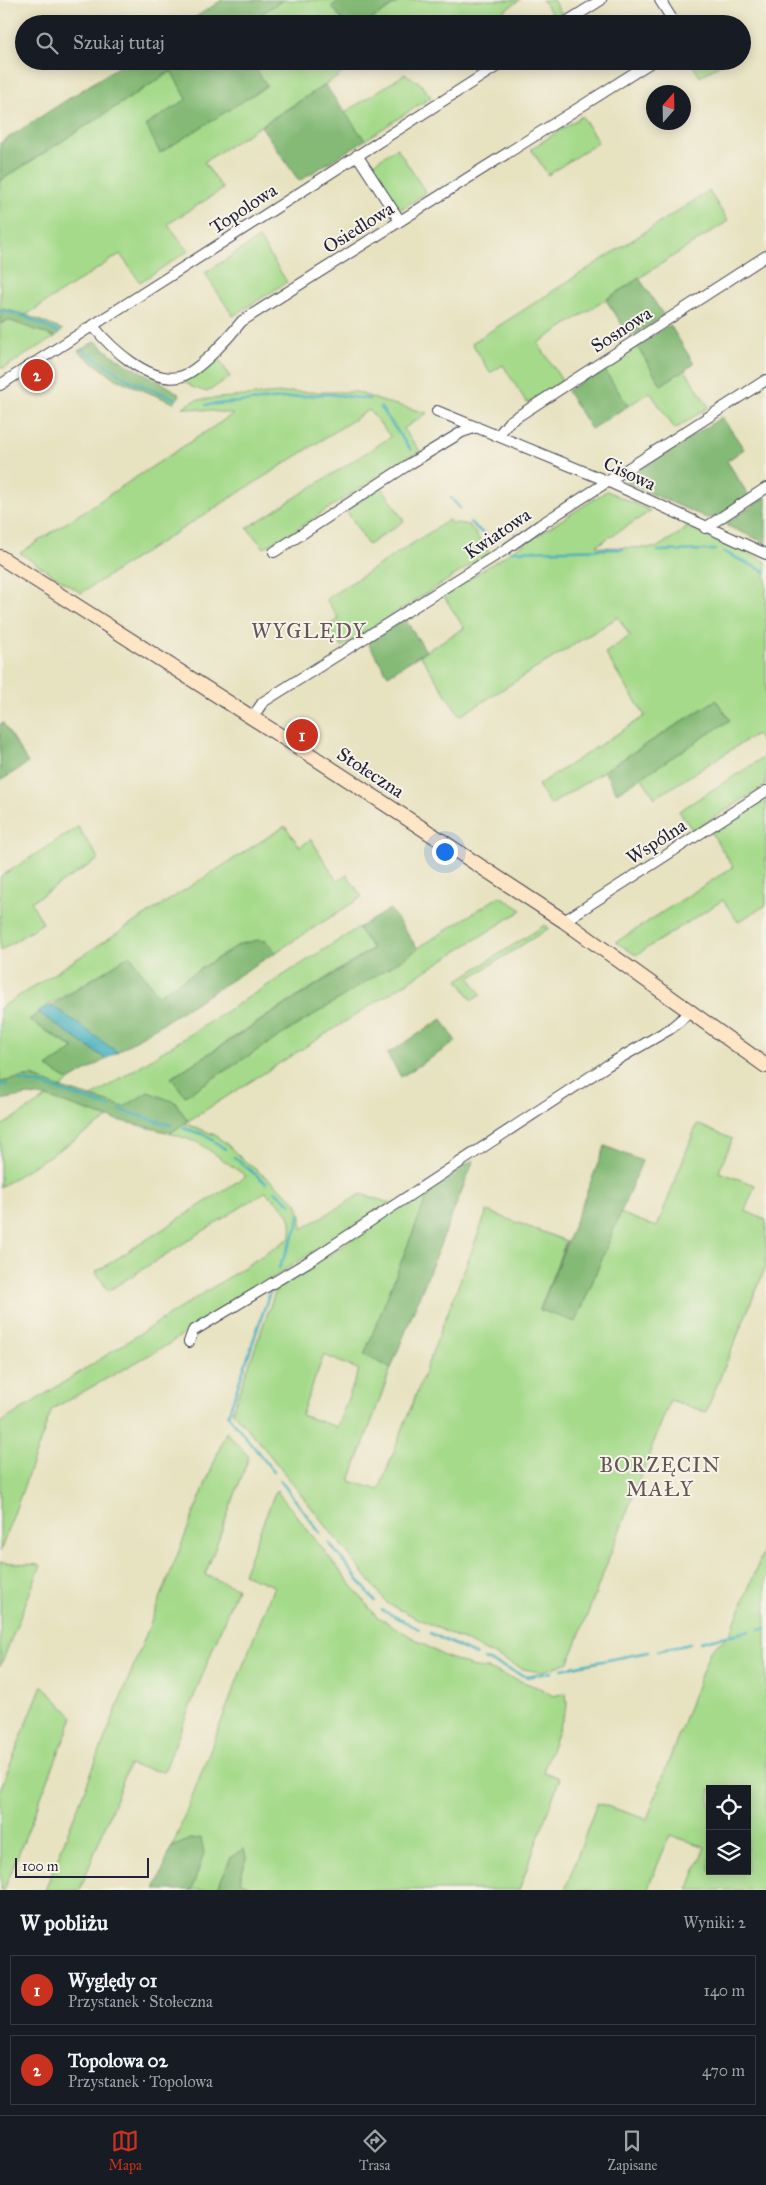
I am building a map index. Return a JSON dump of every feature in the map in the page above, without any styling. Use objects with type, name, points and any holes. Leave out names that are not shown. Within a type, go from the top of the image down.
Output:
[{"type":"main road","name":"Stołeczna","points":[[0,557],[564,921],[713,1030],[766,1066]]},
{"type":"street","points":[[577,15],[600,0]]},
{"type":"street","points":[[660,0],[669,15]]},
{"type":"street","name":"Topolowa","points":[[0,385],[491,70]]},
{"type":"street","name":"Osiedlowa","points":[[93,326],[114,350],[142,368],[165,376],[180,377],[221,346],[242,321],[639,70]]},
{"type":"street","points":[[357,155],[400,221]]},
{"type":"street","name":"Sosnowa","points":[[498,436],[509,422],[766,256]]},
{"type":"street","name":"Kwiatowa","points":[[252,718],[263,702],[506,549],[607,481],[766,380]]},
{"type":"street","name":"Cisowa","points":[[437,411],[607,481],[705,528],[766,554]]},
{"type":"street","points":[[274,552],[411,462],[462,432],[477,427]]},
{"type":"street","points":[[705,528],[766,488]]},
{"type":"street","name":"Wspólna","points":[[564,921],[766,791]]},
{"type":"street","points":[[189,1342],[193,1331],[311,1260],[600,1070],[670,1029],[690,1012]]},
{"type":"green space","points":[[222,0],[283,0],[259,15],[199,15]]},
{"type":"green space","points":[[283,0],[341,0],[332,6],[338,15],[259,15]]},
{"type":"green space","points":[[341,0],[401,0],[378,15],[338,15],[332,6]]},
{"type":"green space","points":[[401,0],[520,0],[497,15],[378,15]]},
{"type":"green space","points":[[542,0],[553,0],[562,14],[553,15]]},
{"type":"green space","points":[[113,70],[257,70],[267,86],[160,153],[146,125],[187,99],[171,71],[0,181],[0,143]]},
{"type":"green space","points":[[256,70],[348,70],[204,162],[223,189],[168,224],[188,251],[140,282],[120,254],[26,315],[0,308],[0,181],[172,71],[187,99],[266,86]]},
{"type":"green space","points":[[696,70],[711,70],[700,77]]},
{"type":"green space","points":[[405,74],[419,82],[431,97],[365,140],[344,113]]},
{"type":"green space","points":[[325,85],[365,140],[299,181],[261,126]]},
{"type":"green space","points":[[582,116],[598,142],[548,175],[531,149]]},
{"type":"green space","points":[[397,148],[426,193],[398,211],[369,166]]},
{"type":"green space","points":[[709,191],[728,221],[538,343],[562,381],[527,403],[503,365],[490,373],[472,343]]},
{"type":"green space","points":[[259,238],[287,282],[233,316],[205,273]]},
{"type":"green space","points":[[639,278],[664,316],[630,337],[606,300]]},
{"type":"green space","points":[[0,308],[26,315],[63,330],[55,337],[8,320],[0,324]]},
{"type":"green space","points":[[8,320],[55,337],[4,368],[0,367],[0,324]]},
{"type":"green space","points":[[670,325],[694,364],[661,385],[637,346]]},
{"type":"green space","points":[[96,341],[116,358],[170,387],[180,395],[174,403],[114,378],[78,351]]},
{"type":"green space","points":[[637,346],[661,384],[685,370],[709,407],[675,429],[650,392],[628,406],[603,368]]},
{"type":"green space","points":[[219,359],[230,377],[207,392],[192,387],[184,381]]},
{"type":"green space","points":[[603,368],[628,406],[591,429],[567,391]]},
{"type":"green space","points":[[292,392],[357,392],[381,401],[427,413],[403,429],[421,452],[408,457],[283,538],[264,548],[247,528],[391,437],[369,410],[81,593],[20,553],[233,414],[183,407],[196,400]]},
{"type":"green space","points":[[722,417],[744,449],[727,461],[749,496],[716,517],[707,518],[627,483],[627,478]]},
{"type":"green space","points":[[382,487],[404,521],[368,545],[346,510]]},
{"type":"green space","points":[[607,491],[651,511],[597,545],[598,547],[656,548],[686,529],[686,526],[766,561],[766,749],[756,734],[655,798],[641,777],[730,720],[716,700],[550,805],[538,785],[645,716],[605,653],[630,636],[618,617],[460,716],[420,655],[464,628],[443,595]]},
{"type":"green space","points":[[766,497],[766,543],[727,526],[727,522]]},
{"type":"green space","points":[[449,520],[453,525],[456,523],[469,525],[490,553],[342,647],[328,626],[339,619],[326,599]]},
{"type":"green space","points":[[405,619],[426,651],[388,675],[367,642]]},
{"type":"green space","points":[[716,700],[730,720],[617,793],[604,771]]},
{"type":"green space","points":[[3,723],[28,763],[0,781],[0,724]]},
{"type":"green space","points":[[766,756],[766,785],[693,831],[679,811]]},
{"type":"green space","points":[[766,797],[766,905],[738,922],[723,900],[636,955],[616,942],[733,867],[711,832]]},
{"type":"green space","points":[[285,826],[300,847],[311,839],[337,881],[347,875],[362,897],[276,952],[266,941],[240,944],[157,996],[130,956],[42,1009],[29,1020],[74,1049],[47,1067],[69,1081],[61,1088],[32,1076],[0,1082],[0,1008]]},
{"type":"green space","points":[[78,827],[99,859],[31,902],[43,923],[0,951],[0,877]]},
{"type":"green space","points":[[500,896],[522,910],[188,1121],[175,1102],[124,1107],[91,1097],[358,928],[373,948],[172,1077],[185,1096]]},
{"type":"green space","points":[[390,909],[418,949],[185,1096],[171,1078],[373,949],[358,928]]},
{"type":"green space","points":[[545,925],[549,928],[470,978],[481,995],[472,1000],[458,980]]},
{"type":"green space","points":[[258,940],[266,941],[276,952],[117,1052],[51,1006],[130,955],[158,996],[240,944]]},
{"type":"green space","points":[[39,1013],[106,1059],[69,1081],[47,1067],[74,1048],[29,1020]]},
{"type":"green space","points":[[442,1019],[456,1042],[401,1077],[387,1054]]},
{"type":"green space","points":[[32,1076],[61,1088],[124,1107],[148,1092],[175,1102],[188,1121],[170,1133],[109,1118],[47,1097],[28,1095],[0,1100],[0,1082]]},
{"type":"green space","points":[[47,1097],[109,1118],[0,1187],[0,1127]]},
{"type":"green space","points":[[184,1123],[215,1135],[297,1203],[301,1215],[302,1229],[361,1194],[390,1203],[167,1345],[52,1409],[0,1552],[0,1423],[290,1238],[291,1222],[289,1216],[265,1192],[108,1291],[96,1272],[246,1176],[199,1143],[170,1133]]},
{"type":"green space","points":[[697,1124],[732,1139],[719,1172],[755,1185],[745,1211],[766,1220],[766,1266],[706,1412],[670,1400],[569,1662],[541,1672],[523,1669],[388,1604],[257,1439],[232,1412],[278,1284],[332,1253],[432,1184],[365,1355],[391,1368],[350,1481],[379,1490],[487,1211],[566,1241],[540,1309],[576,1322],[620,1213],[657,1227]],"holes":[[[324,1355],[359,1370],[337,1427],[301,1415]]]},
{"type":"green space","points":[[605,1146],[642,1161],[576,1322],[540,1310]]},
{"type":"green space","points":[[474,1160],[391,1368],[364,1355],[432,1184]]},
{"type":"green space","points":[[226,1432],[249,1457],[205,1575],[237,1588],[164,1772],[129,1765],[80,1890],[45,1890]]},
{"type":"green space","points":[[276,1490],[376,1616],[442,1655],[475,1668],[488,1669],[542,1689],[553,1696],[566,1693],[567,1706],[543,1772],[560,1778],[519,1890],[255,1890],[240,1881],[246,1858],[244,1849],[231,1857],[217,1890],[190,1890],[190,1839],[172,1848],[274,1586],[243,1574]]},
{"type":"green space","points":[[766,1545],[766,1890],[688,1890],[705,1847],[670,1835],[647,1890],[565,1890],[597,1803],[647,1819],[710,1651],[730,1634]]},
{"type":"green space","points":[[0,1562],[41,1565],[0,1667]]},
{"type":"green space","points":[[42,1685],[73,1717],[4,1890],[0,1890],[0,1790]]},
{"type":"green space","points":[[201,1838],[204,1853],[192,1890],[155,1890],[171,1848],[190,1839]]},
{"type":"green space","points":[[244,1849],[246,1858],[240,1881],[255,1890],[217,1890],[231,1857]]},
{"type":"water","points":[[51,1006],[117,1052],[106,1059],[39,1013],[42,1009]]},
{"type":"waterway","points":[[0,311],[19,314],[59,333]]},
{"type":"waterway","points":[[83,350],[127,379],[176,399]]},
{"type":"waterway","points":[[206,405],[327,394],[369,399]]},
{"type":"waterway","points":[[380,407],[411,450]]},
{"type":"waterway","points":[[451,498],[460,508]]},
{"type":"waterway","points":[[470,522],[488,538]]},
{"type":"waterway","points":[[510,551],[623,549]]},
{"type":"waterway","points":[[658,551],[715,550]]},
{"type":"waterway","points":[[724,552],[766,572]]},
{"type":"waterway","points":[[20,1081],[40,1084],[110,1107]]},
{"type":"waterway","points":[[0,1085],[7,1084]]},
{"type":"waterway","points":[[120,1110],[171,1125]]},
{"type":"waterway","points":[[183,1128],[205,1135],[225,1149]]},
{"type":"waterway","points":[[234,1157],[266,1183]]},
{"type":"waterway","points":[[275,1191],[291,1204]]},
{"type":"waterway","points":[[279,1268],[298,1226],[299,1214]]},
{"type":"waterway","points":[[271,1289],[228,1415],[274,1472]]},
{"type":"waterway","points":[[280,1480],[320,1533]]},
{"type":"waterway","points":[[329,1543],[375,1601]]},
{"type":"waterway","points":[[382,1610],[419,1629]]},
{"type":"waterway","points":[[759,1629],[766,1628]]},
{"type":"waterway","points":[[700,1642],[749,1631]]},
{"type":"waterway","points":[[430,1633],[476,1655]]},
{"type":"waterway","points":[[657,1651],[690,1644]]},
{"type":"waterway","points":[[562,1669],[648,1652]]},
{"type":"waterway","points":[[484,1659],[527,1677],[552,1672]]},
{"type":"place","name":"Topolowa 02","points":[[37,375]]},
{"type":"place","name":"Wyględy 01","points":[[302,735]]},
{"type":"district","name":"WYGLĘDY","points":[[309,631]]},
{"type":"district","name":"BORZĘCIN MAŁY","points":[[660,1477]]}]
